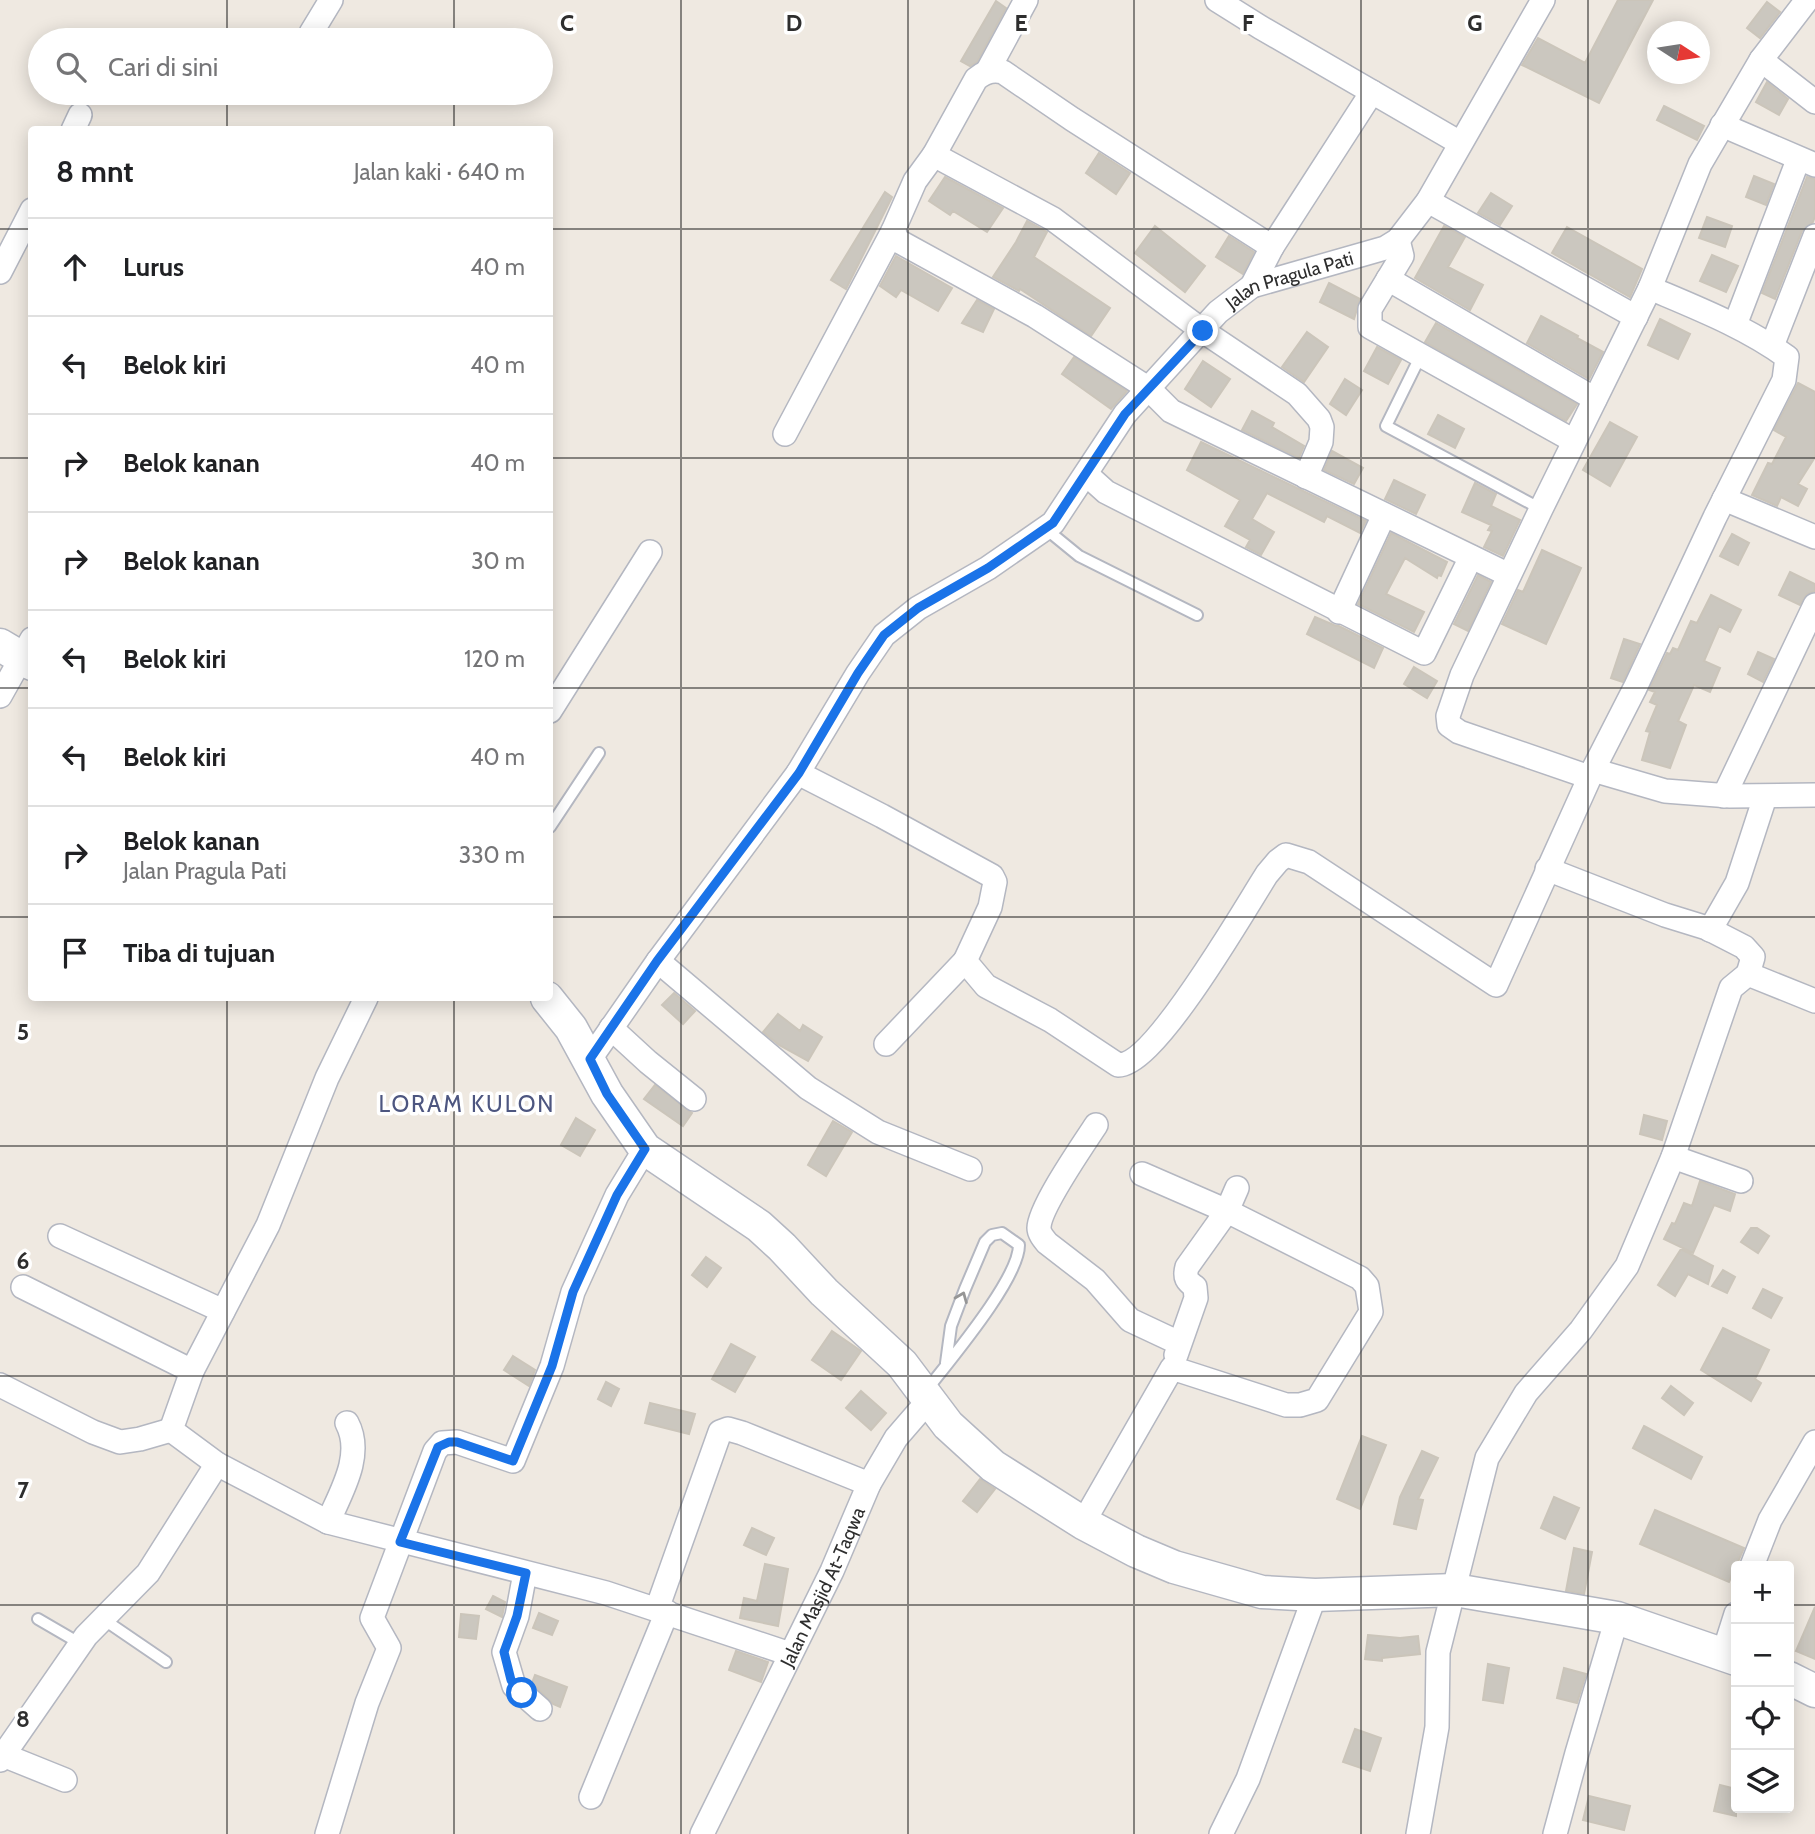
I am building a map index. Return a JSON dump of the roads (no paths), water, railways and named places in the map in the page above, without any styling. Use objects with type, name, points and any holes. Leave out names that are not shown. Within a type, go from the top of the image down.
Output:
[{"type":"street","points":[[315,28],[331,0]]},
{"type":"street","points":[[785,434],[893,231],[915,181],[934,155],[976,79],[987,72],[1026,0]]},
{"type":"street","points":[[1217,0],[1460,143]]},
{"type":"street","name":"Jalan Pragula Pati","points":[[590,1059],[657,961],[799,773],[858,673],[884,635],[918,608],[988,568],[1053,523],[1125,414],[1218,312],[1252,286],[1385,248],[1398,240],[1428,201],[1542,0]]},
{"type":"street","points":[[1807,0],[1762,60],[1700,164],[1650,288],[1509,575],[1462,675],[1448,716],[1449,725],[1459,732],[1591,774],[1665,791],[1724,796],[1815,795]]},
{"type":"street","points":[[1762,60],[1815,102]]},
{"type":"street","points":[[987,72],[1003,72],[1272,247]]},
{"type":"street","points":[[1252,286],[1272,247],[1372,92]]},
{"type":"street","points":[[1722,125],[1807,162],[1735,325]]},
{"type":"street","points":[[934,155],[1053,219],[1203,331],[1297,394],[1319,419],[1322,427],[1321,442],[1306,477]]},
{"type":"street","points":[[1428,201],[1636,317]]},
{"type":"street","points":[[0,272],[28,218]]},
{"type":"street","points":[[893,231],[898,241],[1035,316],[1149,389],[1171,411],[1509,575]]},
{"type":"street","points":[[1772,346],[1815,236]]},
{"type":"street","points":[[1398,240],[1402,256],[1370,309],[1370,327],[1574,441]]},
{"type":"street","points":[[1388,279],[1595,399]]},
{"type":"street","points":[[965,961],[986,986],[1050,1020],[1113,1064],[1125,1065],[1132,1062],[1176,1016],[1267,874],[1286,855],[1309,862],[1496,985],[1591,774],[1784,380],[1787,356],[1735,325],[1650,288]]},
{"type":"street","points":[[1086,474],[1106,492],[1424,653],[1471,557]]},
{"type":"street","points":[[1724,499],[1815,537]]},
{"type":"street","points":[[1339,611],[1384,515]]},
{"type":"street","points":[[553,706],[650,552]]},
{"type":"street","points":[[1724,796],[1815,605]]},
{"type":"street","points":[[0,696],[21,651]]},
{"type":"street","points":[[799,773],[992,876],[995,883],[990,906],[965,961],[886,1044]]},
{"type":"street","points":[[1710,930],[1737,883],[1765,797]]},
{"type":"street","points":[[1420,1826],[1437,1727],[1438,1652],[1487,1458],[1526,1393],[1581,1330],[1628,1266],[1673,1157],[1731,988],[1748,974],[1753,957],[1751,952],[1710,930],[1547,869]]},
{"type":"street","points":[[657,961],[808,1088],[878,1132],[970,1169]]},
{"type":"street","points":[[1748,974],[1815,1001]]},
{"type":"street","points":[[171,1430],[192,1370],[268,1225],[327,1077],[365,1001]]},
{"type":"street","points":[[549,1001],[571,1028],[607,1094],[645,1149],[759,1226],[856,1323],[889,1351],[910,1373],[948,1425],[993,1466],[1083,1523],[1136,1551],[1195,1574],[1262,1591],[1315,1595],[1455,1590],[1617,1618],[1730,1657],[1735,1624]]},
{"type":"street","points":[[611,1028],[694,1099]]},
{"type":"street","points":[[1096,1125],[1044,1209],[1039,1227],[1041,1236],[1046,1243],[1095,1280],[1130,1320],[1179,1343]]},
{"type":"street","points":[[327,1834],[367,1703],[388,1655],[388,1642],[372,1618],[438,1447],[457,1442],[513,1461],[552,1366],[573,1292],[617,1195],[645,1149]]},
{"type":"street","points":[[1673,1157],[1741,1181]]},
{"type":"street","points":[[1142,1174],[1227,1211],[1360,1278],[1367,1286],[1371,1312],[1317,1400],[1300,1405],[1286,1405],[1172,1368]]},
{"type":"street","points":[[1083,1523],[1172,1368],[1196,1298],[1195,1287],[1187,1281],[1186,1268],[1227,1211],[1237,1188]]},
{"type":"street","points":[[60,1236],[223,1311]]},
{"type":"street","points":[[23,1287],[192,1370]]},
{"type":"street","points":[[0,1385],[93,1432],[120,1442],[171,1430]]},
{"type":"street","name":"Jalan Masjid At-Taqwa","points":[[704,1830],[832,1571],[869,1484],[896,1437],[926,1397]]},
{"type":"street","points":[[328,1522],[347,1478],[353,1455],[347,1423]]},
{"type":"street","points":[[592,1797],[662,1610],[720,1432],[728,1429],[742,1433],[869,1484]]},
{"type":"street","points":[[171,1430],[217,1464],[328,1522],[662,1610],[790,1654]]},
{"type":"street","points":[[1754,1561],[1770,1520],[1815,1442]]},
{"type":"street","points":[[65,1780],[1,1758],[81,1644],[148,1573],[217,1464]]},
{"type":"street","points":[[526,1573],[517,1616],[504,1652],[514,1686],[540,1709]]},
{"type":"street","points":[[1222,1834],[1248,1779],[1315,1595]]},
{"type":"street","points":[[1555,1834],[1617,1618]]},
{"type":"street","points":[[1794,1680],[1815,1690]]},
{"type":"lane","points":[[1422,355],[1386,426],[1541,509]]},
{"type":"lane","points":[[1045,529],[1079,556],[1197,615]]},
{"type":"lane","points":[[553,822],[599,753]]},
{"type":"lane","points":[[926,1397],[946,1363],[998,1294],[1017,1257],[1019,1245],[1002,1233],[992,1235],[985,1242],[951,1326],[946,1363]]},
{"type":"lane","points":[[37,1619],[81,1644]]},
{"type":"lane","points":[[103,1619],[166,1662]]},
{"type":"district","name":"LORAM KULON","points":[[467,1104]]}]
